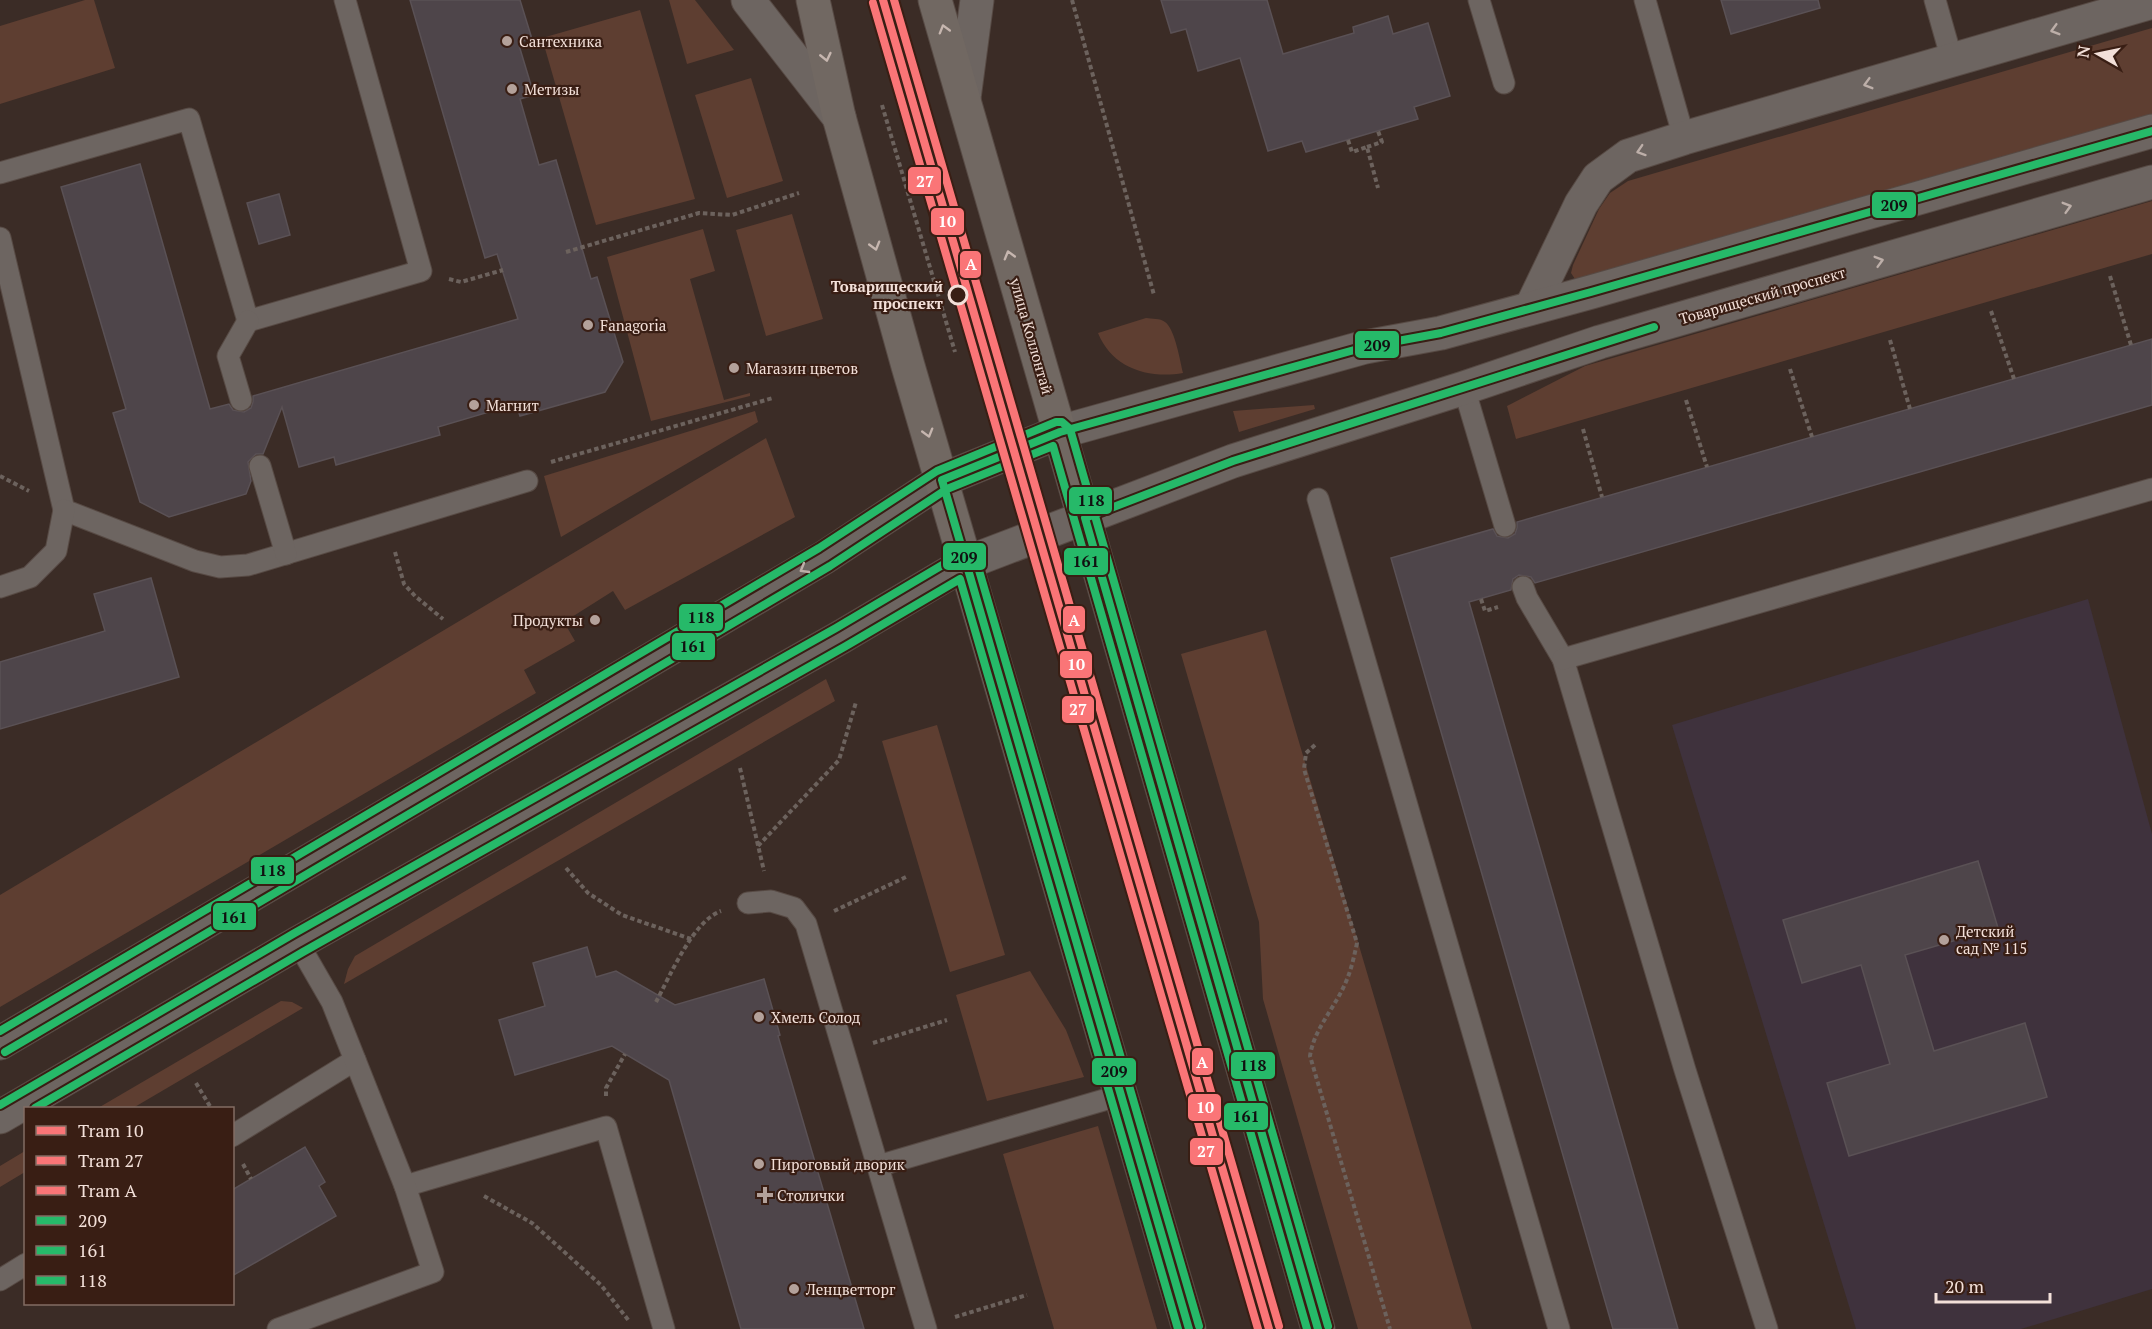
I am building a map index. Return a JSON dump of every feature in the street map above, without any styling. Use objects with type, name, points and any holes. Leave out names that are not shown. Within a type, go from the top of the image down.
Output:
[{"type":"main road","points":[[813,0],[839,117],[1189,1329]]},
{"type":"main road","name":"улица Коллонтай","points":[[935,0],[1318,1329]]},
{"type":"street","points":[[748,0],[839,117]]},
{"type":"street","points":[[964,98],[977,0]]},
{"type":"street","points":[[1531,309],[1581,204],[1598,178],[1628,156],[2152,2]]},
{"type":"street","points":[[0,1043],[825,557],[942,480],[1060,432],[1365,347],[1441,333],[1531,309],[2152,131]]},
{"type":"street","name":"Товарищеский проспект","points":[[0,1117],[298,943],[841,637],[966,563],[1233,461],[1612,339],[2152,182]]},
{"type":"lane","points":[[241,400],[228,356],[248,321],[421,271],[345,0]]},
{"type":"lane","points":[[1479,0],[1504,83]]},
{"type":"lane","points":[[1645,0],[1684,138]]},
{"type":"lane","points":[[1935,0],[1952,60]]},
{"type":"lane","points":[[0,173],[189,119],[248,321]]},
{"type":"lane","points":[[0,238],[64,510],[56,550],[30,577],[0,586]]},
{"type":"lane","points":[[1464,388],[1505,526]]},
{"type":"lane","points":[[260,466],[286,554]]},
{"type":"lane","points":[[64,510],[195,561],[220,567],[248,565],[527,481]]},
{"type":"lane","points":[[1563,659],[2152,489]]},
{"type":"lane","points":[[1318,499],[1559,1329]]},
{"type":"lane","points":[[1523,586],[1563,659],[1685,1070],[1767,1329]]},
{"type":"lane","points":[[748,903],[771,901],[794,908],[806,924],[926,1327]]},
{"type":"lane","points":[[278,1329],[433,1272],[405,1186],[332,1002],[298,943]]},
{"type":"lane","points":[[234,1135],[355,1060]]},
{"type":"lane","points":[[878,1166],[1121,1095]]},
{"type":"lane","points":[[405,1186],[606,1127],[664,1329]]},
{"type":"lane","points":[[0,1280],[24,1265]]},
{"type":"path","points":[[1072,0],[1155,295]]},
{"type":"path","points":[[882,105],[955,352]]},
{"type":"path","points":[[1348,140],[1352,152],[1382,142],[1378,131]]},
{"type":"path","points":[[1367,147],[1378,188]]},
{"type":"path","points":[[566,252],[699,213],[732,215],[799,193]]},
{"type":"path","points":[[421,271],[461,282],[503,270]]},
{"type":"path","points":[[2110,276],[2131,345]]},
{"type":"path","points":[[1991,311],[2014,379]]},
{"type":"path","points":[[1890,340],[1910,409]]},
{"type":"path","points":[[1790,369],[1812,437]]},
{"type":"path","points":[[527,481],[541,465],[773,399]]},
{"type":"path","points":[[1686,400],[1707,467]]},
{"type":"path","points":[[1583,429],[1602,497]]},
{"type":"path","points":[[386,523],[404,584],[443,619]]},
{"type":"path","points":[[758,846],[839,760],[856,702]]},
{"type":"path","points":[[1315,744],[1306,753],[1304,769],[1357,943],[1352,967],[1344,986],[1312,1040],[1310,1056],[1390,1329]]},
{"type":"path","points":[[740,768],[771,901]]},
{"type":"path","points":[[566,868],[588,892],[622,915],[691,939]]},
{"type":"path","points":[[806,924],[906,877]]},
{"type":"path","points":[[656,1002],[691,939],[711,915],[748,903]]},
{"type":"path","points":[[844,1052],[947,1020]]},
{"type":"path","points":[[606,1127],[606,1088],[626,1054]]},
{"type":"path","points":[[196,1083],[210,1107]]},
{"type":"path","points":[[446,1174],[531,1223],[601,1285],[634,1329]]},
{"type":"path","points":[[926,1327],[1027,1294]]},
{"type":"shaded area","points":[[85,0],[94,0],[115,68],[0,104],[0,26]]},
{"type":"shaded area","points":[[669,0],[695,0],[734,50],[687,64]]},
{"type":"shaded area","points":[[640,10],[695,199],[596,225],[542,38]]},
{"type":"shaded area","points":[[2152,28],[2152,114],[1582,280],[1575,279],[1571,273],[1599,209],[1610,193],[1628,181]]},
{"type":"shaded area","points":[[751,78],[783,181],[727,198],[695,95]]},
{"type":"shaded area","points":[[2152,201],[2152,254],[1516,439],[1507,406],[1585,366]]},
{"type":"shaded area","points":[[792,214],[823,319],[766,336],[736,230]]},
{"type":"shaded area","points":[[703,229],[715,271],[690,279],[724,400],[750,393],[750,396],[651,421],[607,257]]},
{"type":"shaded area","points":[[1146,318],[1161,320],[1169,326],[1177,346],[1183,373],[1144,372],[1122,363],[1104,345],[1098,333]]},
{"type":"shaded area","points":[[1314,405],[1315,409],[1239,432],[1233,411]]},
{"type":"shaded area","points":[[755,411],[758,422],[561,537],[544,476]]},
{"type":"shaded area","points":[[766,438],[795,517],[625,610],[613,591],[564,622],[575,641],[524,670],[536,693],[0,1007],[0,895]]},
{"type":"shaded area","name":"Детский сад № 115","points":[[2088,599],[2152,834],[2152,1289],[2021,1329],[1856,1329],[1672,725]]},
{"type":"shaded area","points":[[1266,630],[1472,1329],[1358,1329],[1263,999],[1259,922],[1181,654]]},
{"type":"shaded area","points":[[826,679],[835,701],[344,984],[355,956]]},
{"type":"shaded area","points":[[937,725],[1005,955],[950,972],[882,741]]},
{"type":"shaded area","points":[[1030,971],[1066,1030],[1084,1077],[987,1101],[956,995]]},
{"type":"shaded area","points":[[281,1001],[292,1002],[303,1008],[135,1107],[100,1107]]},
{"type":"shaded area","points":[[1098,1126],[1157,1329],[1054,1329],[1003,1154]]},
{"type":"shaded area","points":[[24,1152],[24,1173],[0,1187],[0,1166]]},
{"type":"building","points":[[410,0],[520,0],[532,39],[518,42],[534,95],[520,99],[539,165],[556,160],[591,279],[597,277],[623,362],[605,392],[520,416],[516,404],[438,427],[440,435],[336,465],[334,457],[299,467],[282,407],[263,454],[256,454],[248,462],[251,481],[246,494],[169,517],[140,502],[113,413],[126,409],[61,187],[140,164],[210,409],[229,404],[233,410],[244,412],[251,408],[253,396],[518,319],[497,254],[485,258]]},
{"type":"building","points":[[1161,0],[1267,0],[1283,54],[1354,33],[1353,27],[1388,16],[1393,34],[1428,23],[1450,96],[1414,107],[1418,119],[1306,152],[1302,141],[1268,151],[1240,58],[1198,71],[1186,29],[1171,33]]},
{"type":"building","points":[[1721,0],[1818,0],[1820,8],[1731,34]]},
{"type":"building","points":[[279,194],[290,235],[259,244],[247,203]]},
{"type":"building","points":[[2152,339],[2152,405],[1535,583],[1531,577],[1519,575],[1513,579],[1511,590],[1469,602],[1678,1329],[1613,1329],[1391,558],[1493,529],[1497,536],[1508,538],[1515,534],[1517,522]]},
{"type":"building","points":[[151,578],[179,677],[0,729],[0,662],[105,631],[94,594]]},
{"type":"building","points":[[1978,861],[1998,928],[1905,955],[1934,1051],[2025,1023],[2047,1097],[1849,1156],[1827,1083],[1890,1064],[1861,965],[1802,983],[1783,920]]},
{"type":"building","points":[[587,947],[596,977],[616,971],[675,1005],[764,979],[780,1035],[778,1036],[864,1329],[741,1329],[669,1080],[612,1046],[515,1075],[499,1020],[545,1006],[533,963]]},
{"type":"building","points":[[305,1147],[325,1182],[319,1186],[336,1216],[234,1275],[234,1189]]},
{"type":"tram line","name":"10","points":[[883,0],[1269,1329]]},
{"type":"tram line","name":"А","points":[[894,0],[1279,1326]]},
{"type":"tram line","name":"27","points":[[873,3],[1258,1329]]},
{"type":"transit line","name":"209","points":[[1189,1329],[942,480],[1060,432],[1365,347],[1441,333],[1591,292],[2152,131]]},
{"type":"transit line","name":"209","points":[[1318,1329],[1085,518],[1233,461],[1654,327]]},
{"type":"transit line","name":"118","points":[[0,1031],[819,548],[937,471],[1056,422],[1062,422],[1070,429],[1328,1326]]},
{"type":"transit line","name":"161","points":[[5,1052],[830,566],[947,489],[1053,446],[1307,1329]]},
{"type":"transit line","name":"118","points":[[0,1105],[293,934],[836,628],[961,554],[968,553],[972,554],[976,560],[1199,1326]]},
{"type":"transit line","name":"161","points":[[37,1107],[303,952],[846,646],[960,579],[1178,1329]]},
{"type":"place","name":"Сантехника","points":[[507,41]]},
{"type":"place","name":"Метизы","points":[[512,89]]},
{"type":"place","name":"Товарищеский проспект","points":[[958,295]]},
{"type":"place","name":"Fanagoria","points":[[588,325]]},
{"type":"place","name":"Магазин цветов","points":[[734,368]]},
{"type":"place","name":"Магнит","points":[[474,405]]},
{"type":"place","name":"Продукты","points":[[595,620]]},
{"type":"place","name":"Детский сад № 115","points":[[1944,940]]},
{"type":"place","name":"Хмель Солод","points":[[759,1017]]},
{"type":"place","name":"Пироговый дворик","points":[[759,1164]]},
{"type":"place","name":"Столички","points":[[765,1195]]},
{"type":"place","name":"Ленцветторг","points":[[794,1289]]}]
